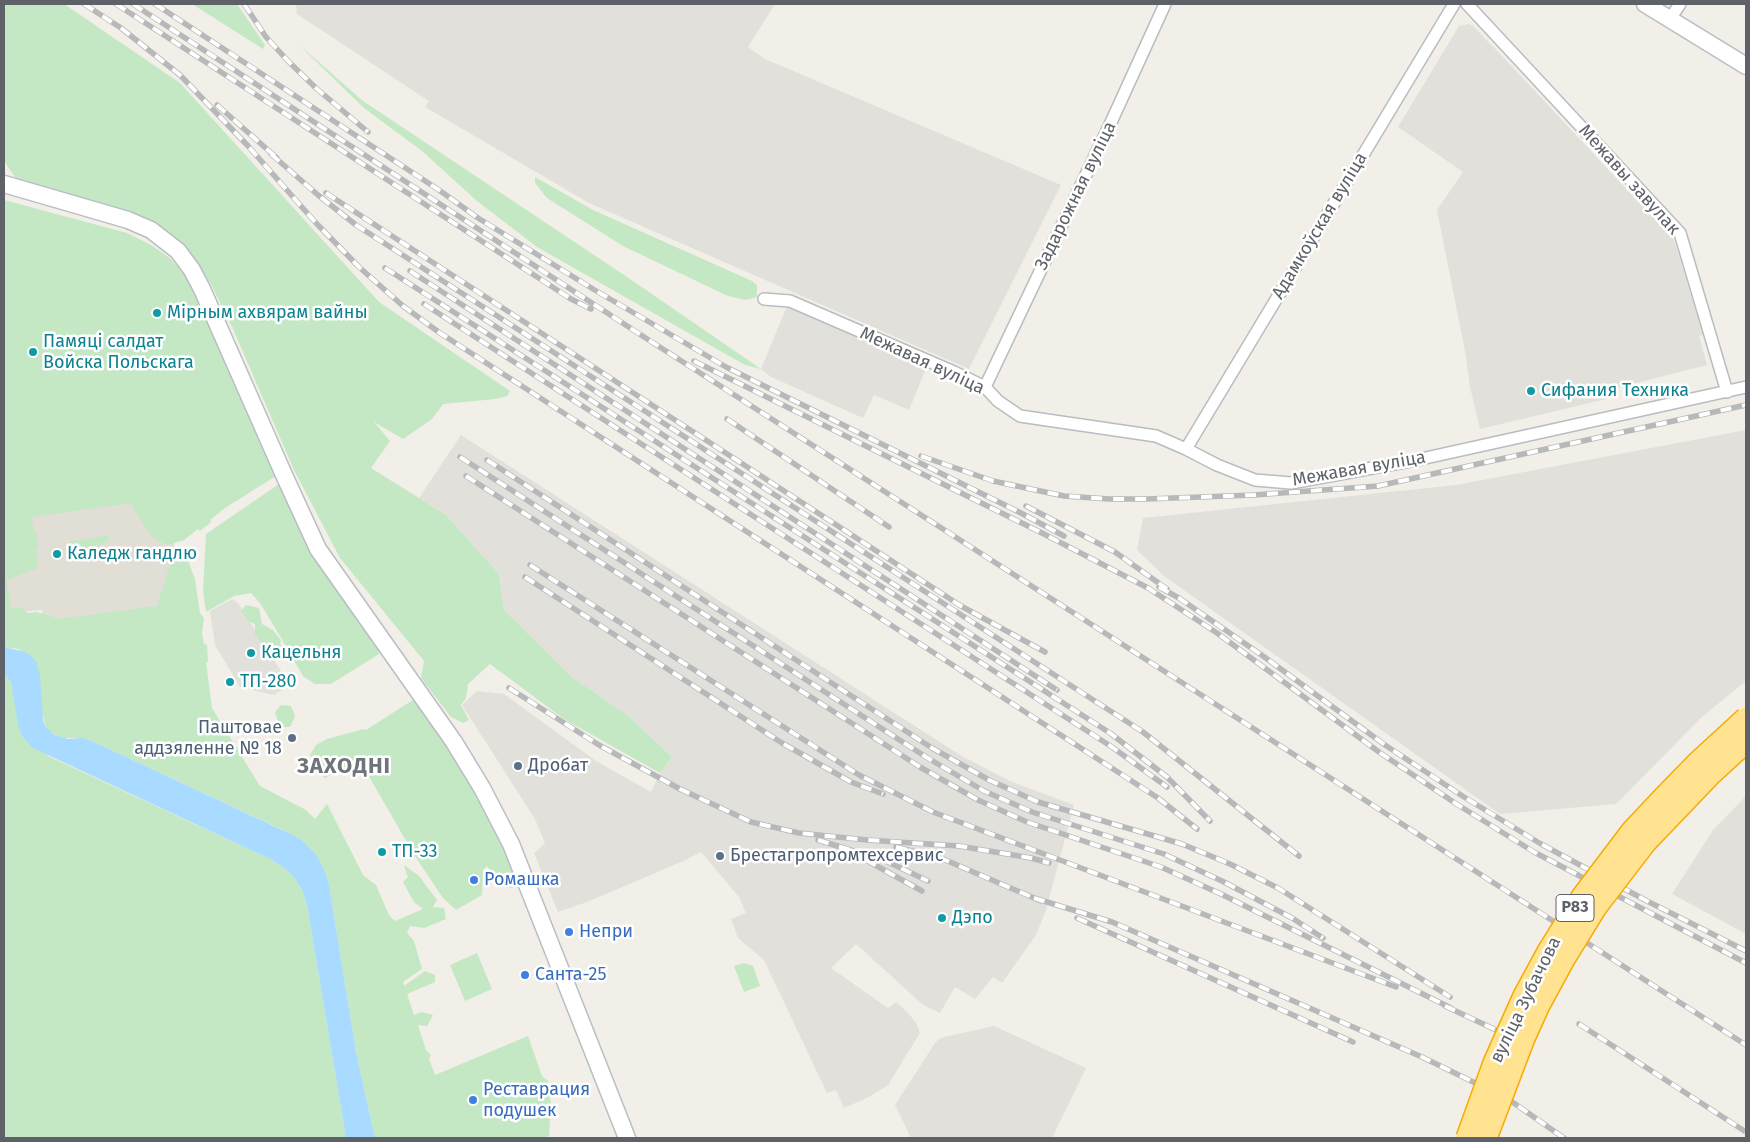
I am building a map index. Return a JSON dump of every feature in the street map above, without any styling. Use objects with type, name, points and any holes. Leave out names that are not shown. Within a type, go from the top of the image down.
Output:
[{"type":"highway","name":"вуліца Зубачова","points":[[1467,1138],[1494,1063],[1524,996],[1549,950],[1582,897],[1632,831],[1697,763],[1746,718]]},
{"type":"highway","name":"вуліца Зубачова","points":[[1486,1138],[1531,1022],[1564,959],[1596,907],[1645,843],[1710,775],[1746,742]]},
{"type":"main road","points":[[1645,4],[1746,66]]},
{"type":"main road","points":[[4,184],[128,220],[151,230],[178,251],[192,270],[318,549],[454,742],[482,788],[511,844],[627,1138]]},
{"type":"street","name":"Задарожная вуліца","points":[[984,387],[1113,118],[1165,4]]},
{"type":"street","name":"Адамкоўская вуліца","points":[[1186,449],[1454,4]]},
{"type":"street","name":"Межавы завулак","points":[[1467,4],[1680,232],[1727,392]]},
{"type":"street","points":[[1670,19],[1680,4]]},
{"type":"street","name":"Межавая вуліца","points":[[764,299],[790,301],[984,387],[998,401],[1020,416],[1156,436],[1218,466],[1255,480],[1291,483],[1422,459],[1746,387]]},
{"type":"street","points":[[1682,790],[1746,732]]},
{"type":"shaded area","points":[[296,4],[775,4],[748,47],[765,59],[1061,185],[969,369],[589,203],[425,107],[429,101],[297,14]]},
{"type":"shaded area","points":[[1469,24],[1504,58],[1674,240],[1703,335],[1699,336],[1707,365],[1613,389],[1615,397],[1480,429],[1470,387],[1465,351],[1437,210],[1463,172],[1398,127],[1459,26]]},
{"type":"shaded area","points":[[787,306],[927,366],[909,410],[874,395],[863,418],[771,377],[761,369]]},
{"type":"shaded area","points":[[1746,430],[1746,681],[1702,717],[1616,804],[1500,814],[1164,576],[1137,550],[1143,518],[1456,485]]},
{"type":"shaded area","points":[[461,435],[960,755],[1010,781],[1074,805],[1046,910],[1036,935],[1002,983],[993,977],[975,999],[955,987],[940,1013],[922,1004],[856,944],[831,968],[888,1008],[896,1002],[916,1023],[920,1033],[888,1085],[867,1098],[844,1108],[836,1090],[827,1093],[764,960],[738,938],[731,919],[746,913],[739,897],[701,852],[587,902],[558,912],[534,853],[545,843],[535,819],[462,705],[477,691],[504,694],[596,761],[651,792],[660,773],[672,757],[627,715],[572,677],[504,610],[499,574],[446,515],[419,498]]},
{"type":"shaded area","points":[[87,462],[171,523],[179,579],[155,722],[55,680],[42,610],[4,613],[4,487]]},
{"type":"shaded area","name":"Кацельня","points":[[232,599],[238,603],[290,685],[274,695],[240,687],[215,645],[210,611]]},
{"type":"shaded area","points":[[1746,796],[1746,934],[1672,894],[1713,830]]},
{"type":"shaded area","points":[[994,1026],[1086,1068],[1052,1138],[911,1138],[895,1105],[935,1043],[940,1038]]},
{"type":"green space","points":[[4,4],[64,4],[180,83],[379,302],[510,391],[507,396],[495,399],[443,404],[432,419],[403,439],[374,422],[390,441],[371,468],[446,515],[499,574],[504,610],[572,677],[627,715],[672,757],[660,773],[564,719],[490,664],[468,684],[466,698],[461,705],[469,720],[463,723],[451,717],[421,678],[424,661],[340,558],[294,470],[233,329],[211,284],[186,247],[158,225],[132,215],[19,183],[4,161]]},
{"type":"green space","points":[[192,4],[237,4],[265,45],[263,49]]},
{"type":"green space","points":[[298,44],[363,101],[761,369],[745,365],[537,247],[477,201],[422,151],[364,108]]},
{"type":"green space","points":[[535,177],[593,210],[752,281],[757,285],[757,297],[746,300],[728,296],[623,246],[547,198],[535,183]]},
{"type":"green space","points":[[4,200],[127,233],[151,245],[171,259],[194,286],[279,474],[225,508],[200,531],[198,529],[184,540],[167,545],[153,538],[130,503],[32,517],[33,529],[36,532],[39,548],[36,550],[38,568],[7,580],[11,609],[19,607],[29,613],[37,612],[59,619],[157,606],[170,565],[187,558],[195,579],[200,613],[204,618],[202,633],[204,644],[207,645],[208,662],[206,662],[212,708],[260,786],[306,810],[315,819],[327,804],[363,875],[376,885],[389,915],[395,921],[423,909],[414,902],[403,882],[408,877],[404,865],[419,876],[437,900],[433,907],[444,908],[446,919],[424,928],[410,926],[407,933],[414,941],[422,969],[403,982],[404,986],[425,971],[435,975],[435,982],[407,994],[414,1015],[422,1012],[433,1015],[427,1026],[418,1025],[426,1050],[431,1055],[429,1059],[435,1075],[528,1036],[542,1076],[548,1081],[548,1094],[551,1102],[549,1136],[542,1138],[375,1138],[356,1052],[329,885],[316,854],[302,840],[283,830],[92,741],[77,738],[61,738],[46,727],[42,713],[38,668],[19,649],[4,647]]},
{"type":"green space","points":[[282,482],[378,646],[379,654],[331,684],[315,684],[303,676],[288,650],[286,656],[276,660],[269,656],[268,645],[263,644],[255,635],[255,624],[249,622],[241,611],[246,605],[259,608],[262,624],[273,630],[281,640],[280,645],[286,646],[260,603],[251,593],[234,596],[206,612],[203,591],[206,534]]},
{"type":"green space","points":[[109,535],[109,540],[71,561],[69,542]]},
{"type":"green space","points":[[4,674],[11,682],[13,691],[48,756],[270,859],[294,877],[302,890],[307,905],[346,1138],[4,1138]]},
{"type":"green space","points":[[416,698],[461,764],[497,827],[520,881],[517,888],[503,887],[487,866],[483,870],[482,895],[456,910],[443,898],[413,853],[359,759],[325,778],[312,765],[316,762],[310,755],[316,745],[327,739],[366,730]]},
{"type":"green space","points":[[281,705],[291,706],[295,716],[290,727],[280,727],[275,712]]},
{"type":"green space","points":[[477,953],[492,989],[465,1001],[450,965]]},
{"type":"green space","points":[[744,963],[753,966],[760,986],[744,992],[734,966]]},
{"type":"water","points":[[4,647],[26,652],[36,661],[40,676],[43,720],[46,727],[55,735],[68,739],[82,738],[92,741],[293,835],[302,840],[316,854],[329,885],[356,1052],[375,1138],[346,1138],[307,905],[302,890],[294,877],[270,859],[33,748],[23,737],[19,729],[11,682],[4,674]]},
{"type":"railway","points":[[84,4],[121,28],[180,75],[248,146],[316,223],[359,267],[403,306],[440,333],[1158,798],[1197,829]]},
{"type":"railway","points":[[116,4],[571,299],[591,309]]},
{"type":"railway","points":[[133,4],[641,335],[1746,1045]]},
{"type":"railway","points":[[155,4],[439,190],[478,218],[593,289],[726,367],[1064,536]]},
{"type":"railway","points":[[244,4],[266,37],[289,62],[317,89],[368,132]]},
{"type":"railway","points":[[217,105],[277,158]]},
{"type":"railway","points":[[271,154],[356,225],[1143,732],[1299,856]]},
{"type":"railway","points":[[326,193],[961,606],[1045,652]]},
{"type":"railway","points":[[385,268],[1110,733],[1167,777],[1210,821]]},
{"type":"railway","points":[[410,271],[1057,690]]},
{"type":"railway","points":[[424,304],[1112,747],[1167,787]]},
{"type":"railway","points":[[694,361],[1042,533],[1148,588],[1217,633],[1379,752],[1458,805],[1534,852],[1746,963]]},
{"type":"railway","points":[[921,456],[993,481],[1064,496],[1147,499],[1254,495],[1378,486],[1746,405]]},
{"type":"railway","points":[[727,419],[889,527]]},
{"type":"railway","points":[[460,457],[926,757],[984,791],[1032,812],[1164,854],[1224,882],[1292,918],[1323,938]]},
{"type":"railway","points":[[487,460],[932,748],[989,780],[1038,802],[1182,844],[1230,864],[1278,888],[1450,997]]},
{"type":"railway","points":[[466,476],[920,767],[978,800],[1027,822],[1161,867],[1221,894],[1451,1008]]},
{"type":"railway","points":[[1026,506],[1115,552],[1167,589]]},
{"type":"railway","points":[[530,565],[859,775],[933,812],[1396,987]]},
{"type":"railway","points":[[525,577],[782,743],[851,782],[883,794]]},
{"type":"railway","points":[[1159,587],[1179,598],[1263,656],[1385,745],[1464,797],[1541,844],[1645,900],[1746,951]]},
{"type":"railway","points":[[509,688],[599,745],[680,789],[751,822],[799,833],[959,846],[1031,858],[1049,863]]},
{"type":"railway","points":[[818,840],[886,861],[928,881]]},
{"type":"railway","points":[[896,847],[943,859],[1041,901]]},
{"type":"railway","points":[[866,860],[922,891]]},
{"type":"railway","points":[[1034,898],[1112,922],[1422,1057],[1508,1099],[1564,1138]]},
{"type":"railway","points":[[1077,918],[1353,1042]]},
{"type":"railway","points":[[1445,1006],[1513,1038]]},
{"type":"railway","points":[[1579,1024],[1746,1132]]},
{"type":"place","name":"Мірным ахвярам вайны","points":[[157,313]]},
{"type":"place","name":"Памяці салдат Войска Польскага","points":[[33,352]]},
{"type":"place","name":"Сифания Техника","points":[[1531,391]]},
{"type":"place","name":"Каледж гандлю","points":[[57,554]]},
{"type":"place","name":"Кацельня","points":[[251,653]]},
{"type":"place","name":"ТП-280","points":[[230,682]]},
{"type":"place","name":"Паштовае аддзяленне № 18","points":[[292,738]]},
{"type":"place","name":"Дробат","points":[[518,766]]},
{"type":"place","name":"ТП-33","points":[[382,852]]},
{"type":"place","name":"Брестагропромтехсервис","points":[[720,856]]},
{"type":"place","name":"Ромашка","points":[[474,880]]},
{"type":"place","name":"Дэпо","points":[[942,918]]},
{"type":"place","name":"Непри","points":[[569,932]]},
{"type":"place","name":"Санта-25","points":[[525,975]]},
{"type":"place","name":"Реставрация подушек","points":[[473,1100]]},
{"type":"district","name":"ЗАХОДНІ","points":[[344,767]]}]
